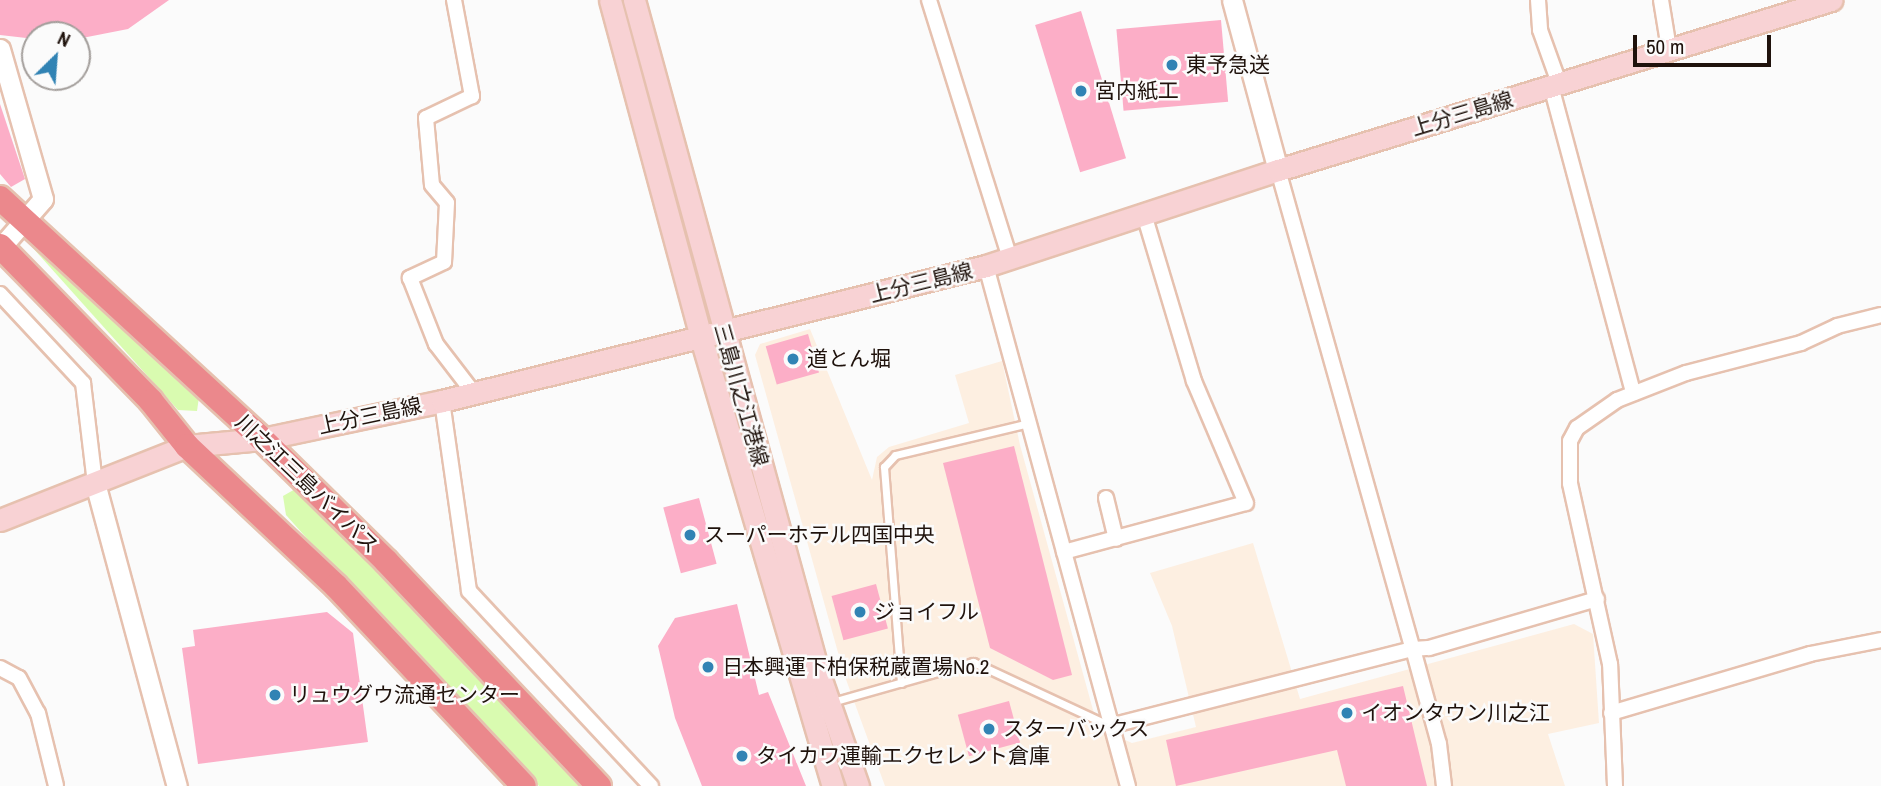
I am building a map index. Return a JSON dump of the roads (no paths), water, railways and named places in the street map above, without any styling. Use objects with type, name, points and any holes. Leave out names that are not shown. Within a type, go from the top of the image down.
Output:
[{"type":"highway","name":"川之江三島バイパス","points":[[0,198],[262,439],[386,561],[599,786]]},
{"type":"highway","points":[[0,247],[150,401],[187,446],[336,586],[523,786]]},
{"type":"main road","name":"三島川之江港線","points":[[610,0],[701,338],[833,786]]},
{"type":"main road","name":"三島川之江港線","points":[[634,0],[723,332],[828,704],[858,786]]},
{"type":"main road","name":"上分三島線","points":[[0,520],[187,446],[262,439],[442,401],[471,391],[701,338],[986,267],[1278,170],[1831,0]]},
{"type":"street","points":[[454,0],[472,96],[426,118],[432,185],[447,203],[444,262],[410,278],[436,344],[471,391]]},
{"type":"street","points":[[929,0],[1010,259]]},
{"type":"street","points":[[1232,0],[1413,649],[1438,744],[1444,786]]},
{"type":"street","points":[[1538,0],[1540,30],[1633,393]]},
{"type":"street","points":[[1661,0],[1669,49]]},
{"type":"street","points":[[0,49],[43,199],[0,247]]},
{"type":"street","points":[[1063,552],[1246,503],[1194,381],[1144,214]]},
{"type":"street","points":[[986,267],[1128,786]]},
{"type":"street","points":[[0,294],[83,383],[95,483],[177,786]]},
{"type":"street","points":[[1615,786],[1610,664],[1570,483],[1570,441],[1586,419],[1633,393],[1686,373],[1801,343],[1837,326],[1881,315]]},
{"type":"street","points":[[442,401],[469,591],[651,786]]},
{"type":"street","points":[[1106,498],[1116,539]]},
{"type":"street","points":[[1110,726],[1413,649],[1429,649],[1597,599]]},
{"type":"street","points":[[1611,713],[1810,654],[1881,640]]},
{"type":"street","points":[[0,668],[19,678],[38,713],[56,786]]},
{"type":"lane","points":[[901,683],[884,467],[895,454],[1029,423]]},
{"type":"lane","points":[[828,704],[973,662],[1110,726]]},
{"type":"place","name":"東予急送","points":[[1172,65]]},
{"type":"place","name":"宮内紙工","points":[[1081,91]]},
{"type":"place","name":"道とん堀","points":[[793,359]]},
{"type":"place","name":"スーパーホテル四国中央","points":[[690,535]]},
{"type":"place","name":"ジョイフル","points":[[860,612]]},
{"type":"place","name":"日本興運下柏保税蔵置場No.2","points":[[708,667]]},
{"type":"place","name":"リュウグウ流通センター","points":[[275,695]]},
{"type":"place","name":"イオンタウン川之江","points":[[1347,713]]},
{"type":"place","name":"スターバックス","points":[[989,729]]},
{"type":"place","name":"タイカワ運輸エクセレント倉庫","points":[[742,756]]}]
